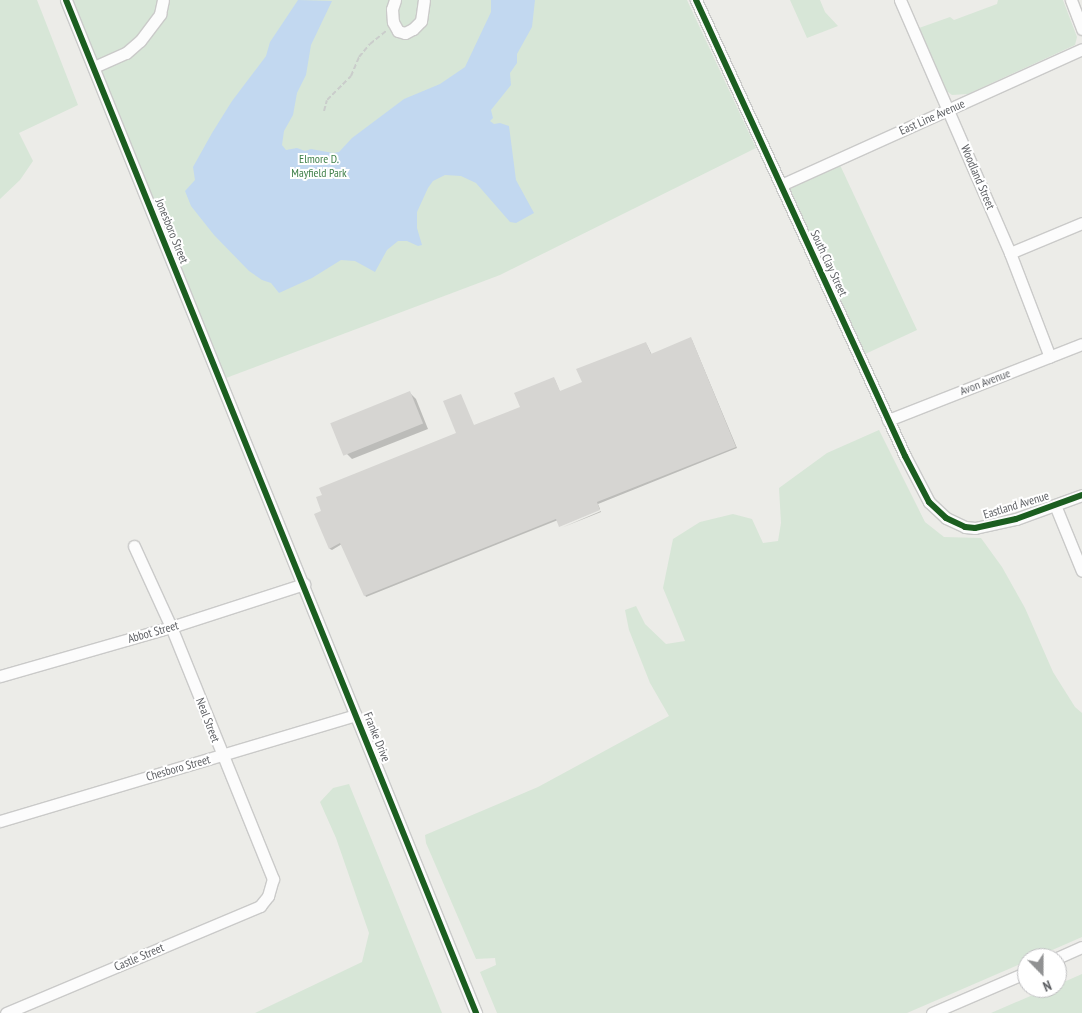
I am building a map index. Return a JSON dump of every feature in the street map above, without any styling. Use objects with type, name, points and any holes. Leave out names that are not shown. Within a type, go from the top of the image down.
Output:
[{"type":"street","name":"Jonesboro Street","points":[[66,0],[258,470]]},
{"type":"street","points":[[94,67],[126,52],[140,41],[160,14],[163,0]]},
{"type":"street","points":[[395,0],[391,16],[398,31],[405,33],[417,26],[423,13],[424,0]]},
{"type":"street","name":"South Clay Street","points":[[696,0],[905,456],[929,502],[937,512],[956,524]]},
{"type":"street","name":"Woodland Street","points":[[900,0],[1010,253],[1050,357]]},
{"type":"street","points":[[1071,0],[1082,29]]},
{"type":"street","name":"East Line Avenue","points":[[781,185],[1082,49]]},
{"type":"street","points":[[1010,253],[1082,223]]},
{"type":"street","name":"Avon Avenue","points":[[888,420],[1082,344]]},
{"type":"street","name":"Franke Drive","points":[[258,470],[476,1013]]},
{"type":"street","name":"Eastland Avenue","points":[[956,524],[975,528],[996,525],[1082,495]]},
{"type":"street","points":[[1055,505],[1082,571]]},
{"type":"street","name":"Neal Street","points":[[134,546],[171,627],[272,879],[268,896]]},
{"type":"street","name":"Abbot Street","points":[[0,676],[171,627],[304,584]]},
{"type":"street","name":"Chesboro Street","points":[[0,821],[356,715]]},
{"type":"street","name":"Castle Street","points":[[6,1013],[260,906],[268,896]]},
{"type":"street","points":[[1067,954],[1082,947]]},
{"type":"street","points":[[932,1013],[1017,976]]},
{"type":"path","points":[[324,111],[327,100],[351,76],[360,57],[370,44],[394,25]]},
{"type":"green space","points":[[0,0],[37,0],[78,105],[19,133],[33,161],[20,180],[0,199]]},
{"type":"green space","name":"Elmore D. Mayfield Park","points":[[71,0],[687,0],[756,148],[500,275],[226,378]]},
{"type":"green space","points":[[790,0],[820,0],[825,12],[838,26],[807,38]]},
{"type":"green space","points":[[998,0],[1063,0],[1077,37],[1075,45],[968,94],[952,95],[944,89],[919,28],[950,17],[954,20],[997,4]]},
{"type":"green space","points":[[840,165],[917,330],[863,355],[790,191],[793,185]]},
{"type":"green space","points":[[879,430],[925,522],[944,537],[981,538],[1002,567],[1025,608],[1053,672],[1075,707],[1082,713],[1082,937],[1057,948],[1017,948],[1017,965],[907,1013],[497,1013],[480,972],[496,965],[495,958],[476,959],[426,843],[425,835],[538,787],[669,716],[650,683],[629,630],[625,610],[636,606],[645,624],[666,644],[685,641],[663,588],[673,539],[700,522],[733,514],[752,519],[763,543],[778,541],[781,523],[779,488],[827,453]]},
{"type":"green space","points":[[349,784],[442,1013],[255,1013],[362,962],[369,933],[336,838],[320,802],[333,788]]},
{"type":"green space","points":[[1082,974],[1082,1013],[991,1013],[1026,998],[1067,998],[1067,981]]},
{"type":"water","points":[[298,0],[332,1],[311,45],[306,75],[297,93],[293,115],[284,131],[282,145],[286,150],[297,148],[305,151],[311,149],[333,153],[339,152],[352,138],[404,99],[440,84],[465,67],[491,12],[491,0],[535,0],[532,27],[517,54],[517,63],[510,73],[511,85],[491,110],[493,118],[490,121],[494,124],[500,123],[509,126],[516,180],[534,213],[516,223],[510,222],[476,183],[461,176],[445,175],[433,181],[417,212],[417,228],[422,245],[418,246],[407,241],[398,241],[387,250],[375,272],[355,261],[341,260],[312,278],[279,293],[271,283],[262,280],[249,271],[214,235],[191,206],[185,191],[195,180],[193,167],[212,133],[232,101],[266,56],[270,42]]},
{"type":"building","points":[[691,337],[736,447],[597,502],[600,510],[559,527],[556,519],[364,596],[340,543],[329,549],[314,514],[321,511],[316,497],[322,495],[319,488],[456,433],[443,401],[461,394],[474,425],[520,407],[514,393],[554,377],[560,391],[582,382],[576,369],[646,342],[651,354]]},
{"type":"building","points":[[410,391],[423,423],[343,456],[330,423]]},
{"type":"cycle path","points":[[66,0],[476,1013]]},
{"type":"cycle path","points":[[696,0],[905,456],[929,502],[946,518],[965,527],[975,528],[1016,519],[1082,495]]}]
